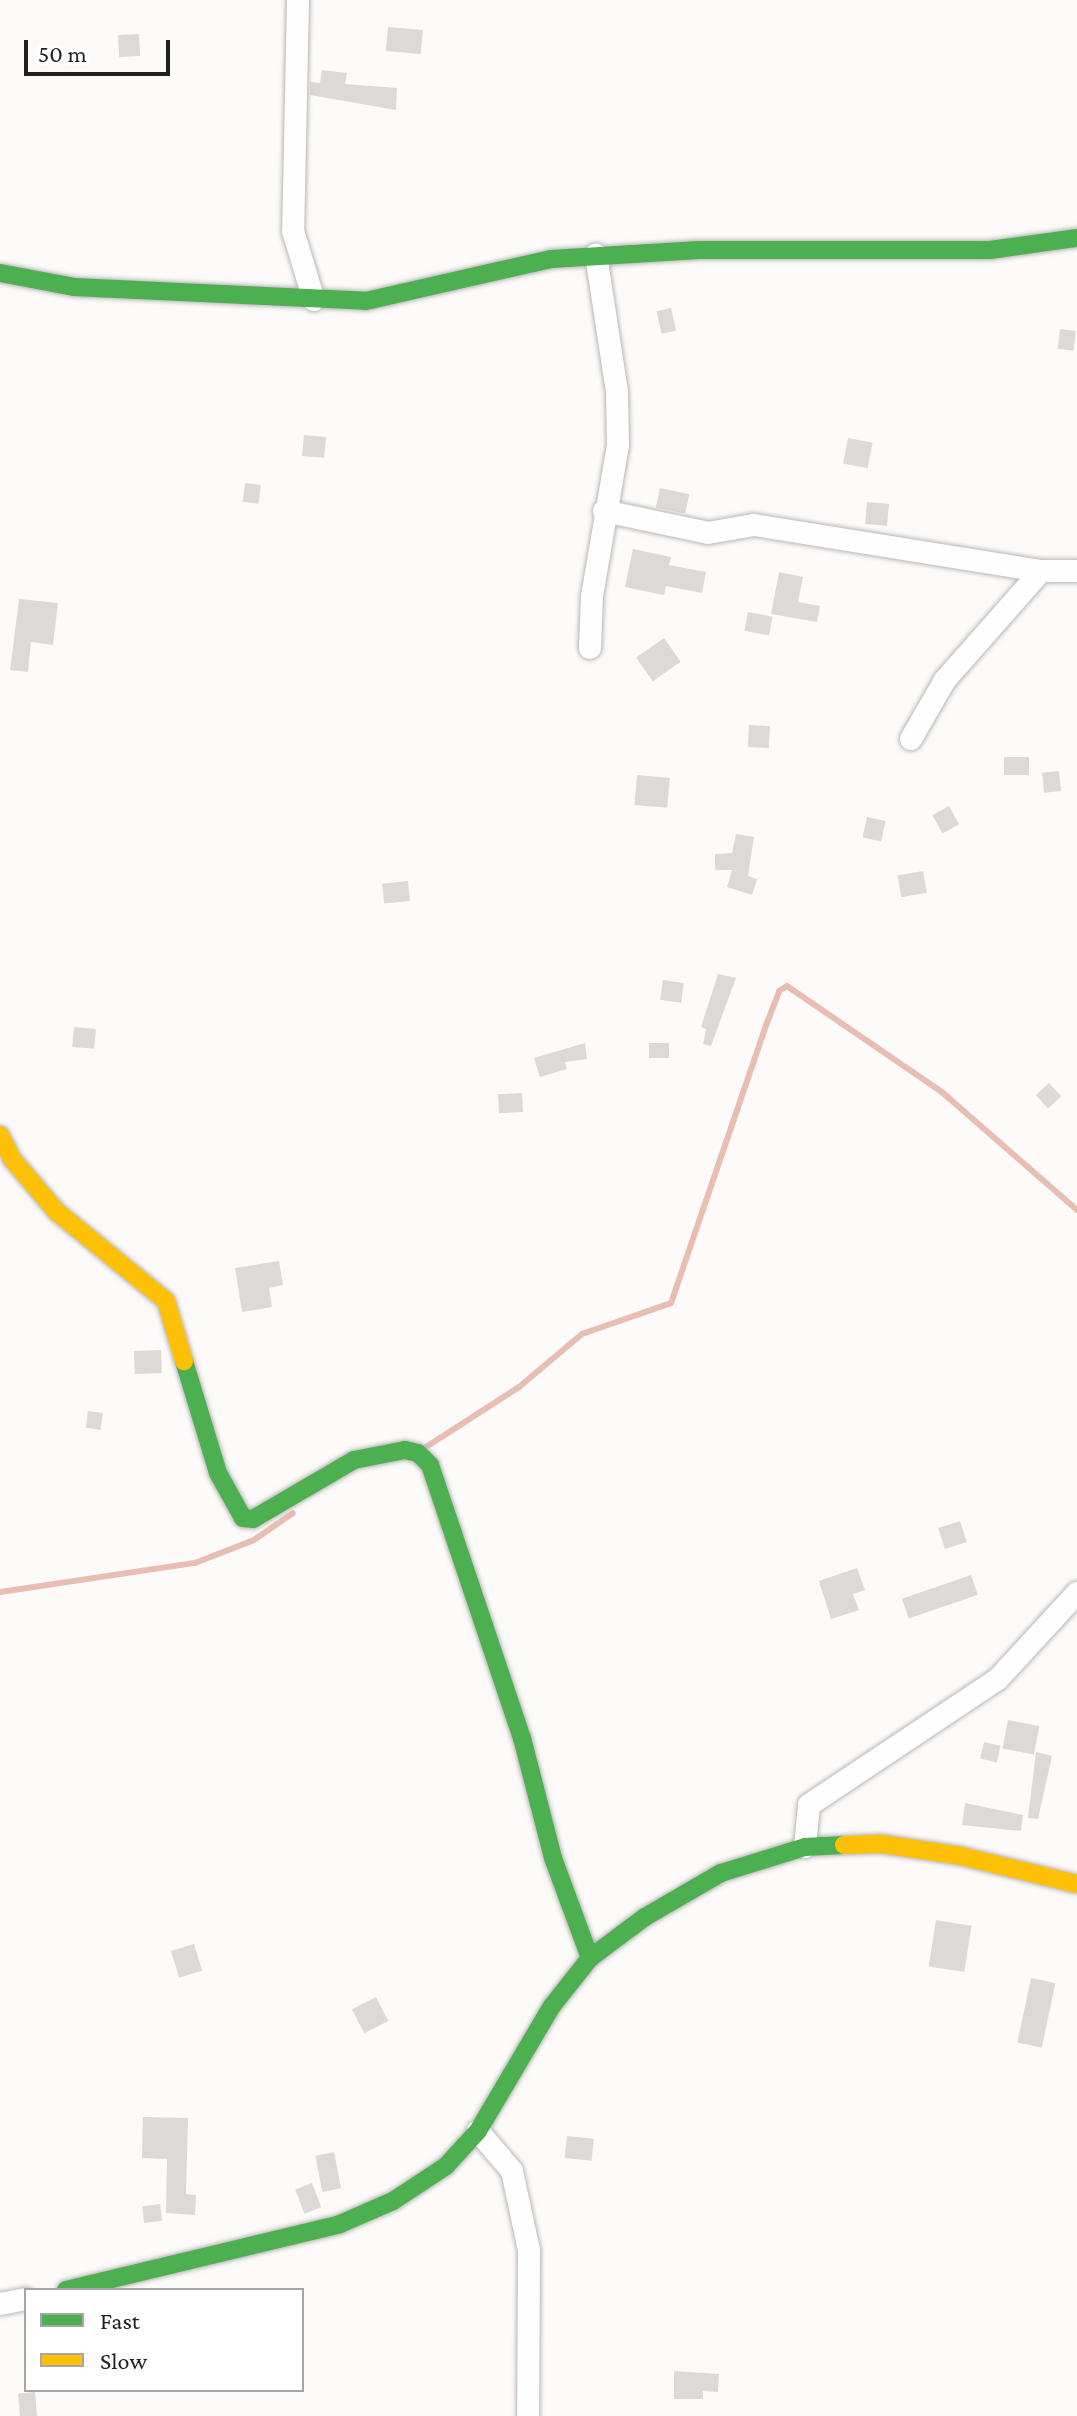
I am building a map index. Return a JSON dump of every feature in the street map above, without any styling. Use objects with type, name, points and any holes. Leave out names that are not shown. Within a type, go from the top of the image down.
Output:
[{"type":"street","points":[[298,0],[293,231],[314,300]]},
{"type":"street","points":[[0,273],[74,287],[366,301],[487,271],[596,255],[990,250],[1077,238]]},
{"type":"street","points":[[590,648],[604,511],[618,445],[617,392],[596,255]]},
{"type":"street","points":[[604,511],[708,533],[754,525],[1041,571],[1077,571]]},
{"type":"street","points":[[911,739],[945,680],[1041,571]]},
{"type":"street","points":[[0,1135],[12,1159],[57,1212],[166,1301],[218,1473],[243,1518],[253,1519],[354,1460],[405,1450],[418,1453],[430,1465],[522,1738],[553,1858],[590,1958]]},
{"type":"street","points":[[805,1847],[809,1805],[998,1679],[1077,1593]]},
{"type":"street","points":[[74,2288],[340,2224],[393,2201],[446,2166],[478,2131],[552,2006],[590,1958],[645,1917],[721,1873],[805,1847],[882,1844],[961,1856],[1077,1884]]},
{"type":"street","points":[[478,2131],[512,2171],[529,2250],[528,2416]]},
{"type":"street","points":[[0,2304],[24,2299]]},
{"type":"building","points":[[388,27],[423,30],[421,54],[386,51]]},
{"type":"building","points":[[139,34],[140,56],[119,57],[118,35]]},
{"type":"building","points":[[322,70],[347,73],[345,84],[397,88],[396,110],[310,95],[310,82],[320,83]]},
{"type":"building","points":[[671,308],[676,330],[662,334],[656,311]]},
{"type":"building","points":[[1060,329],[1076,331],[1073,351],[1058,349]]},
{"type":"building","points":[[304,435],[326,437],[324,458],[302,456]]},
{"type":"building","points":[[848,438],[873,443],[868,468],[843,464]]},
{"type":"building","points":[[245,483],[261,485],[259,504],[243,502]]},
{"type":"building","points":[[660,488],[689,494],[685,514],[656,508]]},
{"type":"building","points":[[867,502],[889,504],[887,526],[865,524]]},
{"type":"building","points":[[633,549],[671,557],[669,565],[706,572],[702,593],[666,586],[664,595],[625,587]]},
{"type":"building","points":[[779,572],[803,577],[798,602],[820,606],[817,622],[771,614]]},
{"type":"building","points":[[19,599],[58,603],[53,645],[31,642],[28,672],[10,670]]},
{"type":"building","points":[[748,612],[773,617],[769,635],[744,631]]},
{"type":"building","points":[[664,638],[681,662],[653,681],[636,658]]},
{"type":"building","points":[[749,725],[770,726],[769,748],[748,747]]},
{"type":"building","points":[[1004,757],[1029,757],[1029,775],[1004,775]]},
{"type":"building","points":[[1059,771],[1061,791],[1044,793],[1042,773]]},
{"type":"building","points":[[637,775],[670,778],[667,808],[634,805]]},
{"type":"building","points":[[949,806],[959,824],[943,834],[932,815]]},
{"type":"building","points":[[867,817],[886,821],[881,841],[863,838]]},
{"type":"building","points":[[736,834],[754,837],[748,876],[757,879],[752,895],[727,887],[732,870],[715,870],[715,854],[732,853]]},
{"type":"building","points":[[923,871],[927,893],[901,897],[897,876]]},
{"type":"building","points":[[408,881],[410,901],[384,904],[382,884]]},
{"type":"building","points":[[718,974],[736,978],[711,1046],[703,1044],[706,1029],[701,1027]]},
{"type":"building","points":[[663,980],[684,983],[681,1003],[660,1000]]},
{"type":"building","points":[[74,1027],[96,1029],[94,1049],[72,1047]]},
{"type":"building","points":[[585,1043],[587,1059],[565,1062],[567,1069],[540,1077],[534,1058]]},
{"type":"building","points":[[649,1043],[669,1043],[669,1058],[649,1058]]},
{"type":"building","points":[[1049,1083],[1061,1096],[1048,1108],[1036,1095]]},
{"type":"building","points":[[522,1093],[523,1112],[499,1113],[498,1094]]},
{"type":"building","points":[[279,1261],[283,1285],[269,1288],[272,1307],[242,1312],[235,1268]]},
{"type":"building","points":[[161,1350],[162,1373],[135,1374],[134,1351]]},
{"type":"building","points":[[88,1411],[103,1413],[100,1430],[86,1428]]},
{"type":"building","points":[[960,1521],[967,1542],[945,1549],[938,1528]]},
{"type":"building","points":[[857,1568],[865,1590],[853,1594],[859,1610],[831,1619],[819,1581]]},
{"type":"building","points":[[971,1575],[978,1595],[909,1619],[902,1599]]},
{"type":"building","points":[[1008,1720],[1039,1726],[1034,1755],[1002,1748]]},
{"type":"building","points":[[984,1742],[1001,1746],[997,1762],[980,1759]]},
{"type":"building","points":[[1036,1752],[1052,1756],[1038,1819],[1028,1818]]},
{"type":"building","points":[[965,1803],[1023,1815],[1021,1831],[962,1825]]},
{"type":"building","points":[[936,1920],[972,1926],[964,1972],[929,1966]]},
{"type":"building","points":[[194,1944],[202,1971],[179,1978],[171,1951]]},
{"type":"building","points":[[1031,1978],[1055,1983],[1042,2048],[1017,2043]]},
{"type":"building","points":[[376,1997],[388,2021],[364,2033],[352,2009]]},
{"type":"building","points":[[143,2117],[188,2118],[186,2194],[196,2195],[195,2215],[166,2213],[167,2159],[142,2158]]},
{"type":"building","points":[[567,2136],[594,2139],[592,2161],[565,2158]]},
{"type":"building","points":[[334,2152],[341,2188],[322,2192],[315,2156]]},
{"type":"building","points":[[312,2183],[321,2207],[305,2214],[295,2189]]},
{"type":"building","points":[[160,2204],[162,2221],[144,2223],[142,2206]]},
{"type":"building","points":[[674,2371],[719,2374],[718,2392],[703,2391],[703,2399],[674,2399]]},
{"type":"building","points":[[35,2392],[37,2416],[20,2416],[18,2393]]},
{"type":"waterway","points":[[426,1447],[519,1387],[582,1334],[671,1303],[767,1023],[779,991],[787,986],[943,1093],[1077,1210]]},
{"type":"waterway","points":[[0,1592],[195,1563],[254,1540],[293,1513]]},
{"type":"traffic: fast","points":[[0,273],[74,287],[366,301],[551,259],[699,250],[990,250],[1077,238]]},
{"type":"traffic: fast","points":[[184,1361],[218,1473],[243,1518],[253,1519],[354,1460],[405,1450],[418,1453],[430,1465],[522,1738],[553,1858],[590,1958]]},
{"type":"traffic: fast","points":[[74,2288],[340,2224],[393,2201],[446,2166],[478,2131],[552,2006],[590,1958],[645,1917],[721,1873],[805,1847],[844,1845]]},
{"type":"traffic: slow","points":[[0,1135],[12,1159],[57,1212],[166,1301],[184,1361]]},
{"type":"traffic: slow","points":[[844,1845],[882,1844],[961,1856],[1077,1884]]}]
